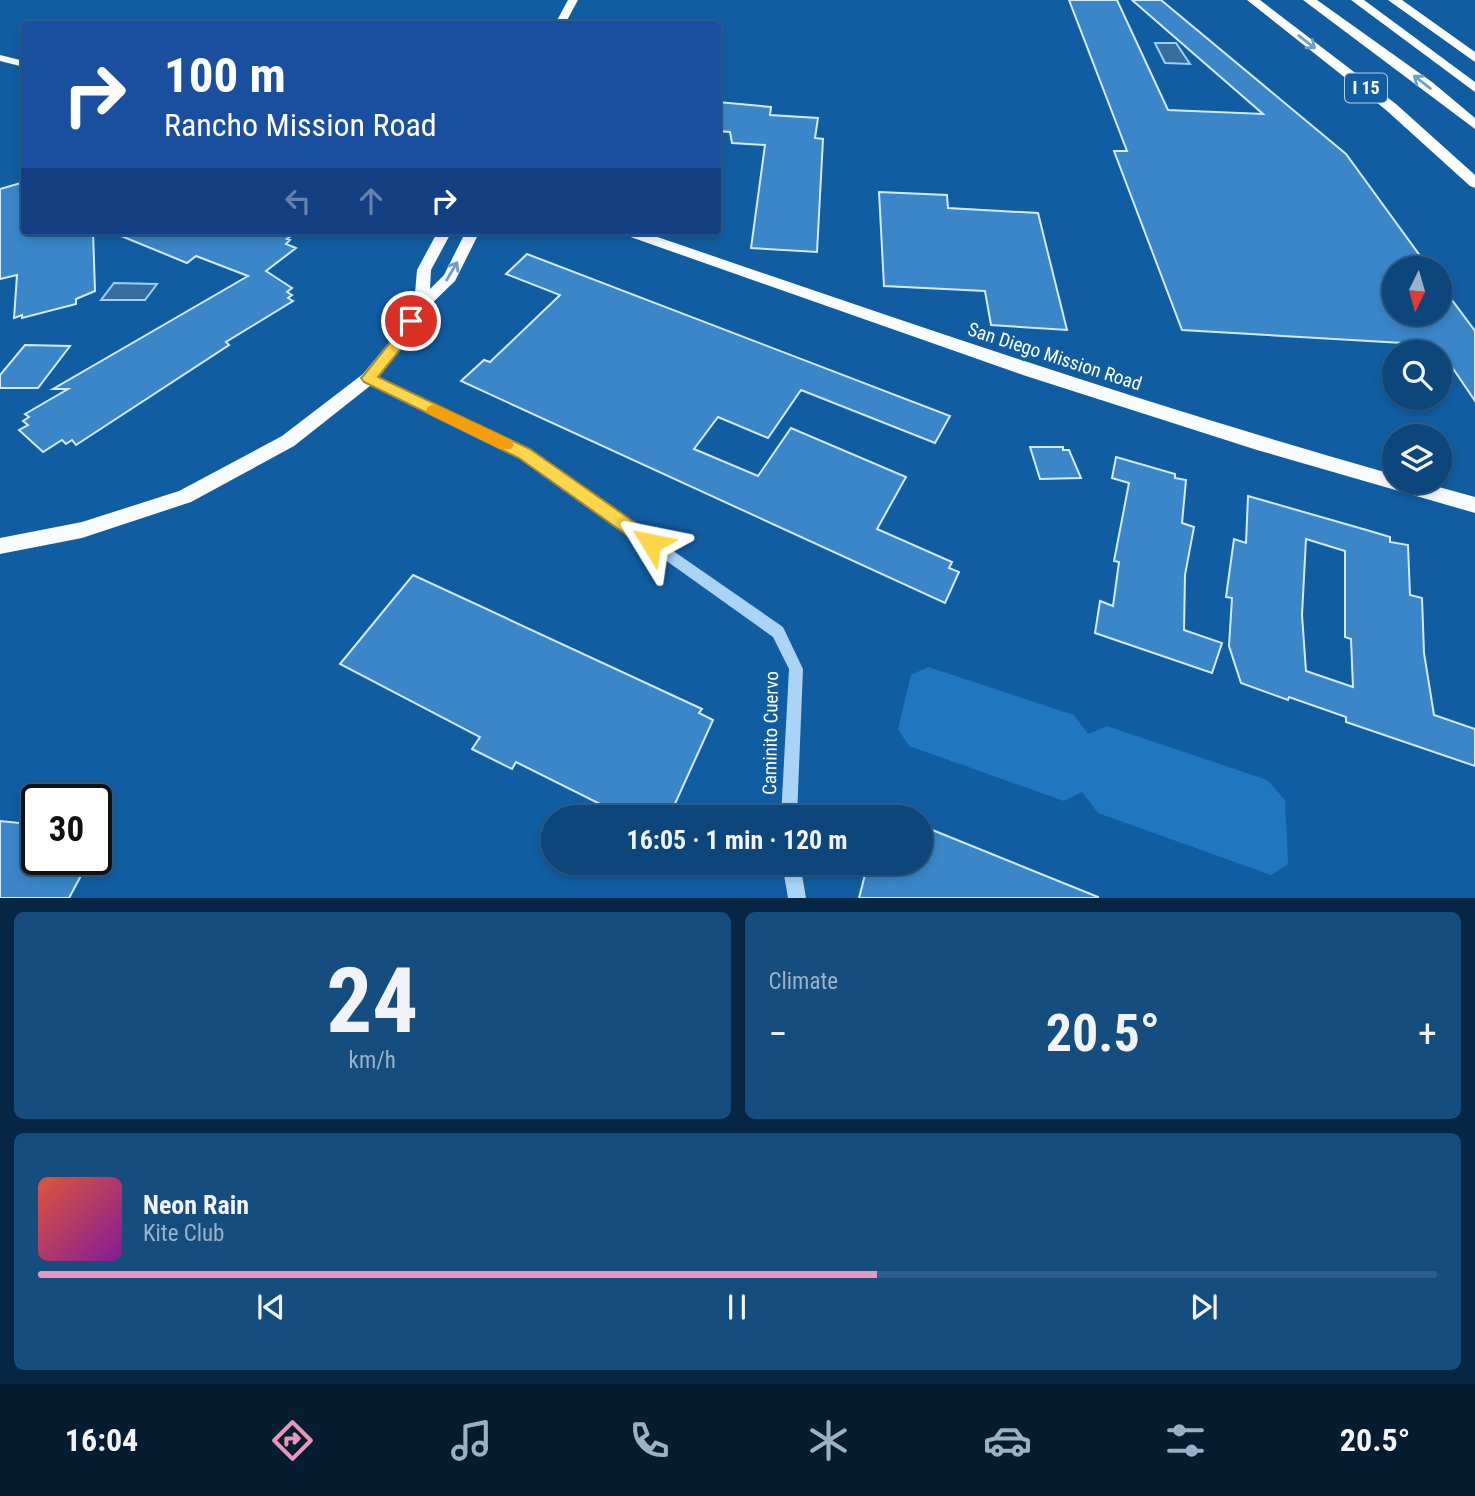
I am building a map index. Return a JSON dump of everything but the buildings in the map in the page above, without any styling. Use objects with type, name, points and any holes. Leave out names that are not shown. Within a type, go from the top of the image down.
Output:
[{"type":"highway","name":"I 15","points":[[1253,0],[1391,107],[1475,183]]},
{"type":"highway","points":[[1309,0],[1427,85],[1475,125]]},
{"type":"highway","points":[[1357,0],[1475,88]]},
{"type":"highway","points":[[1394,0],[1475,58]]},
{"type":"main road","points":[[562,21],[573,0]]},
{"type":"main road","points":[[0,58],[21,63]]},
{"type":"main road","points":[[421,305],[424,270],[443,235]]},
{"type":"main road","points":[[0,546],[82,530],[185,498],[289,441],[369,378],[402,337],[421,305],[450,278],[471,235]]},
{"type":"main road","name":"San Diego Mission Road","points":[[638,235],[1032,372],[1257,443],[1475,505]]},
{"type":"street","name":"Caminito Cuervo","points":[[369,378],[525,454],[778,632],[796,668],[790,805]]},
{"type":"street","points":[[793,875],[797,898]]},
{"type":"shaded area","points":[[1155,43],[1176,43],[1190,64],[1165,63]]},
{"type":"shaded area","points":[[114,283],[157,284],[145,300],[101,300]]},
{"type":"shaded area","points":[[928,667],[1074,715],[1088,734],[1107,726],[1267,780],[1285,800],[1288,864],[1271,875],[1098,813],[1082,792],[1064,801],[909,746],[898,729],[911,675]]},
{"type":"slow traffic","points":[[434,410],[506,445]]},
{"type":"route","points":[[411,321],[402,337],[369,378],[525,454],[651,543]]}]
